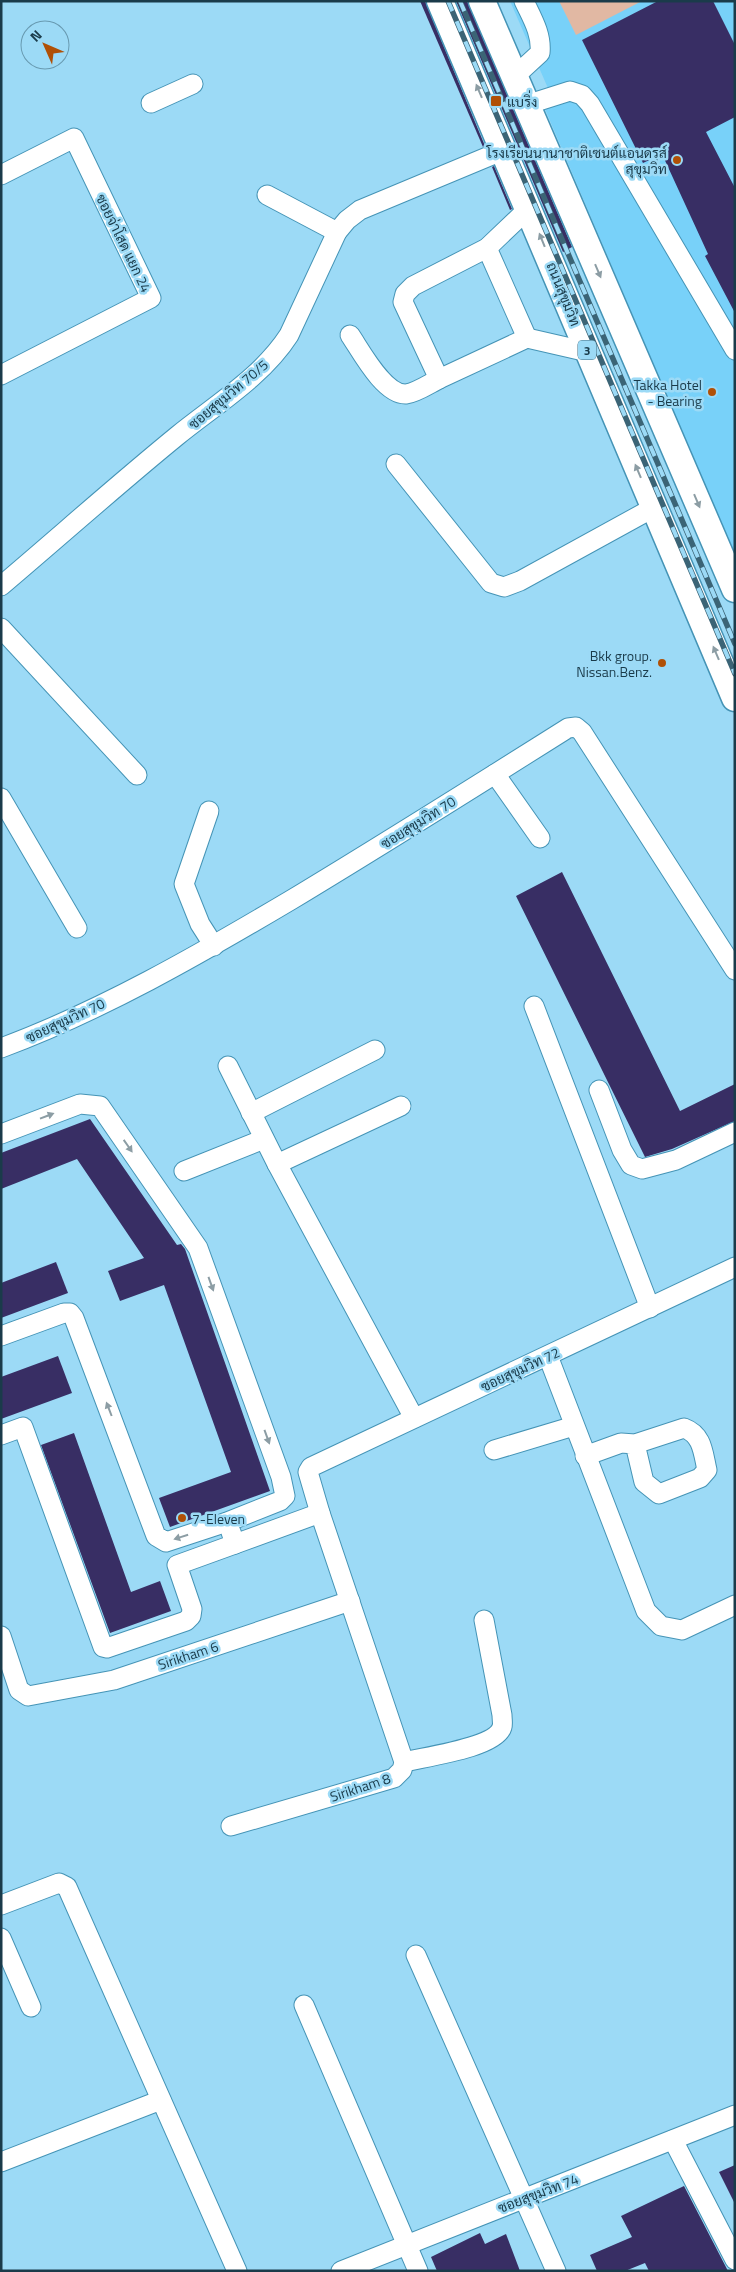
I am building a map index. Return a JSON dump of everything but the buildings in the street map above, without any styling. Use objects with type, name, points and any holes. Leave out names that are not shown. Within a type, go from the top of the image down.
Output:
[{"type":"highway","name":"ถนนสุขุมวิท","points":[[440,1],[735,698]]},
{"type":"highway","points":[[482,1],[735,589]]},
{"type":"street","points":[[514,77],[540,54],[541,44],[538,30],[524,1]]},
{"type":"street","points":[[151,103],[193,84]]},
{"type":"street","points":[[526,105],[570,91],[582,95],[590,104],[735,350]]},
{"type":"street","name":"ซอยจ่าโสด แยก 24","points":[[1,176],[74,138],[151,298],[1,375]]},
{"type":"street","name":"ซอยสุขุมวิท 70/5","points":[[1,586],[176,436],[259,371],[279,351],[289,335],[337,232],[347,220],[360,210],[504,150]]},
{"type":"street","points":[[267,195],[337,232]]},
{"type":"street","points":[[438,379],[403,302],[405,294],[413,286],[487,248],[529,208]]},
{"type":"street","points":[[487,248],[527,338]]},
{"type":"street","points":[[350,335],[382,380],[391,389],[408,394],[527,338],[588,352]]},
{"type":"street","points":[[396,464],[492,582],[504,587],[520,581],[654,508]]},
{"type":"street","points":[[1,628],[137,775]]},
{"type":"street","name":"ซอยสุขุมวิท 70","points":[[1,1048],[48,1031],[214,946],[415,825],[568,728],[576,727],[582,732],[735,970]]},
{"type":"street","points":[[495,774],[540,838]]},
{"type":"street","points":[[1,798],[78,928]]},
{"type":"street","points":[[209,812],[184,884],[200,924],[214,946]]},
{"type":"street","points":[[534,1006],[650,1308]]},
{"type":"street","points":[[252,1113],[375,1050]]},
{"type":"street","points":[[228,1066],[277,1164],[414,1418]]},
{"type":"street","points":[[599,1090],[622,1150],[631,1165],[642,1169],[676,1160],[735,1132]]},
{"type":"street","points":[[1,1134],[80,1104],[100,1106],[198,1248],[285,1489],[285,1496],[280,1500],[227,1522],[166,1542],[156,1536],[74,1318],[70,1313],[64,1313],[1,1336]]},
{"type":"street","points":[[277,1164],[401,1106]]},
{"type":"street","points":[[184,1170],[264,1139]]},
{"type":"street","name":"ซอยสุขุมวิท 72","points":[[308,1472],[315,1464],[735,1268]]},
{"type":"street","points":[[548,1356],[646,1611],[661,1626],[682,1630],[735,1606]]},
{"type":"street","points":[[494,1450],[574,1426]]},
{"type":"street","points":[[1,1435],[24,1427],[103,1647],[107,1648],[186,1621],[191,1616],[192,1609],[177,1564],[320,1513]]},
{"type":"street","points":[[585,1456],[622,1443],[635,1444]]},
{"type":"street","name":"Sirikham 8","points":[[232,1826],[394,1778],[402,1770],[404,1762],[308,1472]]},
{"type":"street","points":[[227,1522],[235,1544]]},
{"type":"street","name":"Sirikham 6","points":[[1,1636],[18,1690],[28,1696],[114,1680],[350,1601]]},
{"type":"street","points":[[404,1762],[480,1744],[495,1736],[502,1728],[502,1716],[484,1620]]},
{"type":"street","points":[[1,1904],[59,1883],[67,1887],[237,2271]]},
{"type":"street","points":[[1,1938],[31,2007]]},
{"type":"street","points":[[416,1955],[556,2271]]},
{"type":"street","points":[[304,2005],[418,2271]]},
{"type":"street","points":[[1,2162],[161,2100]]},
{"type":"street","name":"ซอยสุขุมวิท 74","points":[[342,2271],[735,2116]]},
{"type":"street","points":[[673,2140],[735,2260]]},
{"type":"shaded area","name":"โรงเรียนนานาชาติเซนต์แอนดรูส์ สุขุมวิท","points":[[510,1],[735,1],[735,556],[545,109],[554,102]]},
{"type":"shaded area","points":[[559,1],[642,1],[576,35]]},
{"type":"railway","points":[[448,1],[735,674]]},
{"type":"railway","points":[[460,1],[735,644]]},
{"type":"place","name":"แบริ่ง","points":[[496,101]]},
{"type":"place","name":"โรงเรียนนานาชาติเซนต์แอนดรูส์ สุขุมวิท","points":[[677,160]]},
{"type":"place","name":"Takka Hotel - Bearing","points":[[712,392]]},
{"type":"place","name":"Bkk group. Nissan.Benz.","points":[[662,663]]},
{"type":"place","name":"7-Eleven","points":[[182,1518]]}]
